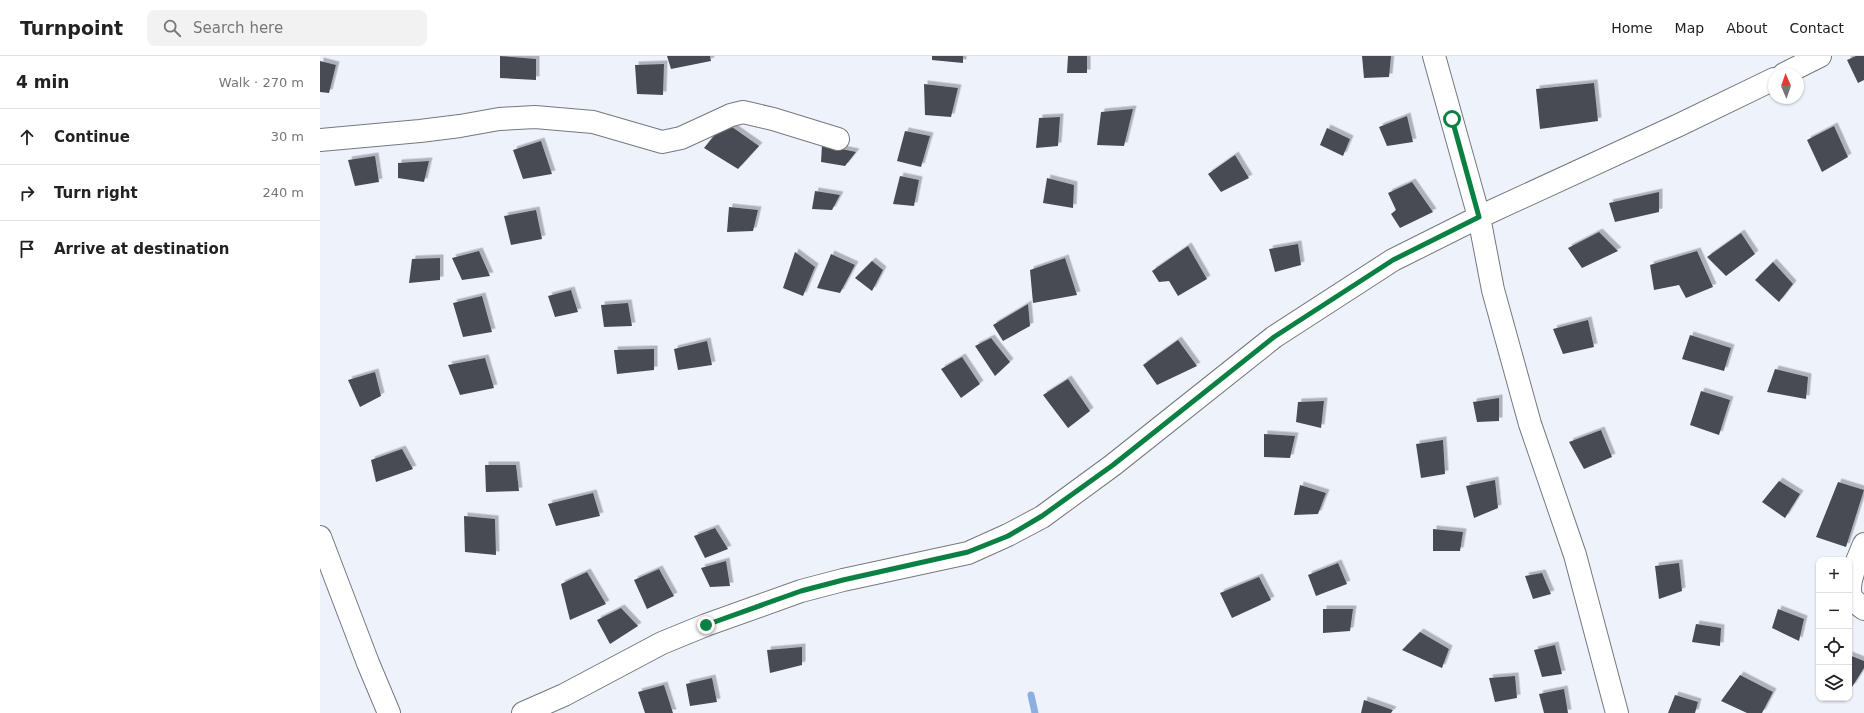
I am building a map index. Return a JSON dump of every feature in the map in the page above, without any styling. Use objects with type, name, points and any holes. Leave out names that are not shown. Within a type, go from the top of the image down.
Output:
[{"type":"street","points":[[1434,56],[1479,217],[1493,290],[1530,424],[1575,555],[1617,713]]},
{"type":"street","points":[[1796,68],[1820,56]]},
{"type":"street","points":[[523,713],[564,695],[662,643],[706,625],[801,591],[968,552],[1008,536],[1042,516],[1113,465],[1274,337],[1393,260],[1479,217],[1679,126],[1768,82]]},
{"type":"street","points":[[320,140],[454,127],[499,119],[535,117],[593,122],[662,142],[681,138],[731,115],[743,112],[773,119],[838,139]]},
{"type":"street","points":[[320,538],[362,649],[389,713]]},
{"type":"street","points":[[1864,544],[1852,575],[1850,591],[1852,598],[1864,609]]},
{"type":"building","points":[[500,56],[536,59],[536,80],[500,78]]},
{"type":"building","points":[[667,56],[710,56],[711,61],[671,69]]},
{"type":"building","points":[[932,56],[963,56],[963,63],[932,60]]},
{"type":"building","points":[[1068,56],[1087,56],[1087,73],[1067,73]]},
{"type":"building","points":[[1362,56],[1391,56],[1389,77],[1364,78]]},
{"type":"building","points":[[1856,56],[1864,56],[1864,80],[1858,83],[1847,60]]},
{"type":"building","points":[[320,61],[336,65],[329,93],[320,92]]},
{"type":"building","points":[[664,64],[663,95],[637,94],[635,65]]},
{"type":"building","points":[[1594,83],[1598,121],[1540,129],[1536,89]]},
{"type":"building","points":[[924,84],[958,88],[951,117],[925,115]]},
{"type":"building","points":[[1133,109],[1124,146],[1097,145],[1101,112]]},
{"type":"building","points":[[1407,116],[1413,142],[1387,146],[1379,127]]},
{"type":"building","points":[[1060,117],[1058,146],[1036,148],[1039,118]]},
{"type":"building","points":[[725,122],[759,146],[738,169],[704,148]]},
{"type":"building","points":[[1834,126],[1848,157],[1822,172],[1807,140]]},
{"type":"building","points":[[1327,128],[1350,139],[1343,156],[1320,145]]},
{"type":"building","points":[[905,131],[930,136],[921,167],[897,161]]},
{"type":"building","points":[[541,141],[552,174],[523,179],[513,150]]},
{"type":"building","points":[[822,145],[856,152],[845,166],[821,162]]},
{"type":"building","points":[[1235,155],[1249,178],[1221,192],[1208,174]]},
{"type":"building","points":[[375,156],[379,182],[355,186],[348,160]]},
{"type":"building","points":[[429,161],[424,182],[398,178],[398,163]]},
{"type":"building","points":[[900,176],[919,180],[914,206],[893,204]]},
{"type":"building","points":[[1047,178],[1074,185],[1073,208],[1043,203]]},
{"type":"building","points":[[1412,182],[1433,212],[1400,228],[1391,214],[1396,210],[1388,193]]},
{"type":"building","points":[[815,191],[840,195],[832,210],[812,209]]},
{"type":"building","points":[[1659,192],[1659,212],[1615,222],[1609,203]]},
{"type":"building","points":[[729,207],[758,210],[753,231],[727,232]]},
{"type":"building","points":[[536,210],[542,239],[511,245],[504,216]]},
{"type":"building","points":[[1599,232],[1618,251],[1582,268],[1568,248]]},
{"type":"building","points":[[1741,233],[1755,254],[1726,276],[1707,257]]},
{"type":"building","points":[[1298,244],[1301,265],[1275,272],[1269,249]]},
{"type":"building","points":[[1188,246],[1207,279],[1178,296],[1169,281],[1159,282],[1152,271]]},
{"type":"building","points":[[479,251],[490,276],[462,280],[452,258]]},
{"type":"building","points":[[1697,251],[1713,287],[1686,298],[1679,285],[1654,290],[1650,265]]},
{"type":"building","points":[[795,252],[815,267],[803,296],[783,288]]},
{"type":"building","points":[[831,254],[855,265],[840,293],[817,288]]},
{"type":"building","points":[[440,258],[440,280],[409,283],[412,259]]},
{"type":"building","points":[[1065,258],[1077,295],[1033,303],[1030,270]]},
{"type":"building","points":[[872,261],[883,270],[872,291],[855,278]]},
{"type":"building","points":[[1773,262],[1793,284],[1779,302],[1755,280]]},
{"type":"building","points":[[571,290],[578,312],[555,317],[548,296]]},
{"type":"building","points":[[482,296],[492,332],[463,337],[453,303]]},
{"type":"building","points":[[628,303],[632,326],[604,327],[601,305]]},
{"type":"building","points":[[1028,304],[1030,326],[1003,341],[993,325]]},
{"type":"building","points":[[1588,320],[1594,347],[1563,354],[1553,329]]},
{"type":"building","points":[[1690,335],[1731,348],[1724,371],[1682,359]]},
{"type":"building","points":[[991,338],[1010,362],[995,376],[975,346]]},
{"type":"building","points":[[1178,340],[1197,366],[1157,385],[1143,365]]},
{"type":"building","points":[[707,341],[712,365],[678,370],[674,349]]},
{"type":"building","points":[[654,349],[654,370],[617,374],[614,350]]},
{"type":"building","points":[[962,357],[980,384],[961,398],[941,369]]},
{"type":"building","points":[[485,358],[494,388],[460,395],[448,365]]},
{"type":"building","points":[[1775,369],[1808,377],[1806,399],[1767,392]]},
{"type":"building","points":[[375,372],[381,396],[360,407],[348,380]]},
{"type":"building","points":[[1068,379],[1090,411],[1068,428],[1043,395]]},
{"type":"building","points":[[1701,391],[1730,400],[1719,435],[1690,425]]},
{"type":"building","points":[[1499,398],[1499,421],[1477,422],[1473,402]]},
{"type":"building","points":[[1324,401],[1321,428],[1296,422],[1298,402]]},
{"type":"building","points":[[1601,430],[1612,457],[1584,469],[1569,442]]},
{"type":"building","points":[[1264,434],[1295,436],[1290,458],[1264,457]]},
{"type":"building","points":[[1443,440],[1445,474],[1421,478],[1416,444]]},
{"type":"building","points":[[402,449],[413,469],[376,482],[371,460]]},
{"type":"building","points":[[485,465],[516,465],[519,491],[486,492]]},
{"type":"building","points":[[1495,480],[1498,508],[1474,518],[1466,486]]},
{"type":"building","points":[[1779,481],[1800,494],[1785,518],[1762,502]]},
{"type":"building","points":[[1838,482],[1864,490],[1846,547],[1816,537]]},
{"type":"building","points":[[1300,485],[1326,493],[1318,514],[1294,515]]},
{"type":"building","points":[[593,493],[600,516],[556,526],[548,504]]},
{"type":"building","points":[[464,516],[495,519],[496,555],[465,552]]},
{"type":"building","points":[[715,528],[728,549],[705,558],[694,536]]},
{"type":"building","points":[[1433,529],[1463,532],[1460,551],[1433,551]]},
{"type":"building","points":[[726,561],[730,586],[710,587],[701,568]]},
{"type":"building","points":[[1338,563],[1347,584],[1316,596],[1308,575]]},
{"type":"building","points":[[1679,563],[1682,591],[1659,599],[1655,566]]},
{"type":"building","points":[[659,569],[674,596],[647,609],[634,580]]},
{"type":"building","points":[[587,572],[606,604],[570,620],[561,584]]},
{"type":"building","points":[[1542,573],[1551,594],[1533,599],[1525,576]]},
{"type":"building","points":[[1259,577],[1271,600],[1232,618],[1220,593]]},
{"type":"building","points":[[621,608],[638,626],[610,644],[597,620]]},
{"type":"building","points":[[1323,609],[1353,609],[1350,631],[1323,633]]},
{"type":"building","points":[[1778,609],[1804,619],[1799,641],[1772,628]]},
{"type":"building","points":[[1696,624],[1721,628],[1720,646],[1692,642]]},
{"type":"building","points":[[1420,632],[1449,649],[1442,668],[1402,650]]},
{"type":"building","points":[[1555,645],[1562,674],[1542,677],[1534,650]]},
{"type":"building","points":[[802,647],[802,665],[770,673],[767,650]]},
{"type":"building","points":[[1852,656],[1864,661],[1864,668],[1852,687]]},
{"type":"building","points":[[1740,675],[1773,692],[1762,713],[1747,713],[1721,701]]},
{"type":"building","points":[[1515,676],[1517,698],[1495,702],[1489,678]]},
{"type":"building","points":[[712,678],[717,702],[690,706],[686,684]]},
{"type":"building","points":[[664,685],[673,713],[645,713],[638,692]]},
{"type":"building","points":[[1564,689],[1568,713],[1544,713],[1539,694]]},
{"type":"building","points":[[1675,695],[1698,702],[1695,713],[1668,713]]},
{"type":"building","points":[[1364,700],[1393,710],[1391,713],[1361,713]]},
{"type":"waterway","points":[[1031,695],[1035,713]]},
{"type":"route","points":[[706,625],[801,591],[968,552],[1008,536],[1042,516],[1113,465],[1274,337],[1393,260],[1479,217],[1452,119]]}]
